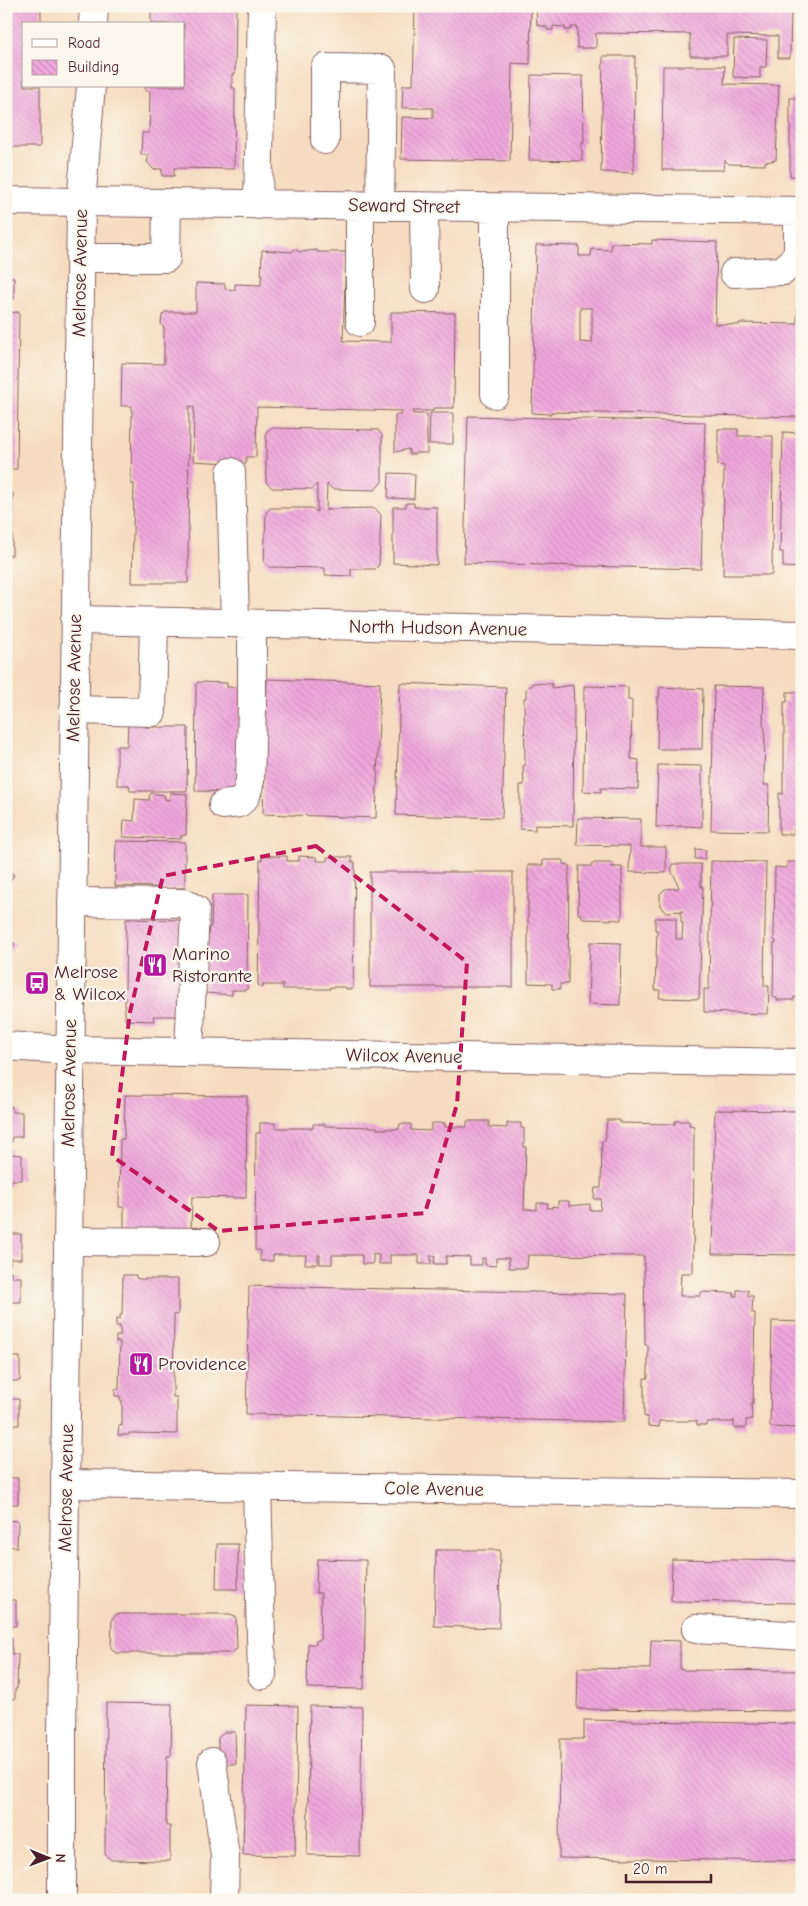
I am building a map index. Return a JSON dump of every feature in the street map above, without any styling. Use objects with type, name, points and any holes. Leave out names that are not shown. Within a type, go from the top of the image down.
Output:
[{"type":"street","points":[[93,22],[94,6]]},
{"type":"street","points":[[258,205],[262,6]]},
{"type":"street","points":[[324,140],[325,68],[382,69],[360,322]]},
{"type":"street","name":"Melrose Avenue","points":[[62,1900],[62,1733],[80,258],[81,203],[91,88]]},
{"type":"street","name":"Seward Street","points":[[6,201],[800,211]]},
{"type":"street","points":[[80,258],[166,258],[167,204]]},
{"type":"street","points":[[424,207],[425,289]]},
{"type":"street","points":[[495,208],[496,394]]},
{"type":"street","points":[[734,273],[783,271],[798,254],[800,211]]},
{"type":"street","points":[[223,805],[239,803],[246,796],[250,781],[252,708],[231,472]]},
{"type":"street","name":"North Hudson Avenue","points":[[75,620],[802,635]]},
{"type":"street","points":[[74,710],[152,712],[154,622]]},
{"type":"street","points":[[72,902],[184,903],[195,909],[190,1052]]},
{"type":"street","name":"Wilcox Avenue","points":[[6,1046],[70,1050],[802,1063]]},
{"type":"street","points":[[68,1241],[206,1242]]},
{"type":"street","name":"Cole Avenue","points":[[66,1484],[802,1494]]},
{"type":"street","points":[[256,1487],[262,1675]]},
{"type":"street","points":[[696,1629],[802,1636]]},
{"type":"street","points":[[212,1762],[225,1856],[224,1900]]},
{"type":"highlighted area","points":[[316,846],[467,962],[457,1104],[425,1213],[219,1231],[112,1156],[130,1012],[163,876]]},
{"type":"building","points":[[6,6],[41,6],[41,22],[22,22],[22,88],[40,88],[40,147],[6,147]]},
{"type":"building","points":[[151,6],[236,6],[235,74],[232,74],[232,88],[235,88],[234,169],[174,168],[174,176],[162,176],[162,169],[154,170],[147,162],[149,155],[141,155],[142,133],[149,133],[150,91],[145,91],[145,88],[185,88],[185,22],[151,22]]},
{"type":"building","points":[[415,6],[531,6],[530,64],[512,63],[510,161],[401,159],[402,117],[433,118],[433,108],[402,108],[403,85],[413,85]]},
{"type":"building","points":[[536,6],[791,7],[790,58],[778,58],[778,36],[727,35],[727,56],[690,56],[690,34],[596,33],[596,48],[577,48],[577,27],[565,30],[565,27],[553,26],[553,30],[547,30],[547,27],[537,25]]},
{"type":"building","points":[[797,9],[802,9],[802,19],[797,19]]},
{"type":"building","points":[[734,39],[767,40],[766,67],[760,67],[760,78],[733,77]]},
{"type":"building","points":[[603,56],[635,56],[634,173],[601,172]]},
{"type":"building","points":[[663,66],[725,66],[724,84],[779,85],[776,160],[765,162],[765,165],[729,164],[725,160],[724,170],[662,170]]},
{"type":"building","points":[[531,75],[583,76],[584,143],[582,143],[582,161],[529,160]]},
{"type":"building","points":[[790,98],[802,98],[802,177],[790,176]]},
{"type":"building","points":[[652,240],[717,242],[715,324],[797,324],[798,273],[802,273],[802,417],[532,413],[536,245],[579,246],[579,256],[591,256],[592,249],[611,250],[611,243],[652,244]],"holes":[[[580,308],[592,308],[592,343],[580,342]]]},
{"type":"building","points":[[295,249],[299,252],[317,250],[317,252],[346,252],[343,341],[391,342],[391,312],[455,313],[454,408],[433,408],[433,411],[413,411],[413,414],[427,414],[427,453],[409,454],[409,449],[395,452],[395,415],[401,415],[402,411],[257,407],[256,457],[246,457],[246,464],[193,461],[194,407],[189,406],[188,583],[132,583],[134,484],[131,484],[132,406],[121,406],[122,363],[164,364],[162,315],[165,312],[196,312],[196,283],[225,284],[225,289],[235,290],[235,284],[261,285],[262,250],[292,252]]},
{"type":"building","points":[[6,277],[14,277],[14,299],[8,299],[8,313],[19,312],[17,469],[6,469]]},
{"type":"building","points":[[430,413],[453,413],[453,444],[429,444]]},
{"type":"building","points":[[468,416],[705,422],[701,569],[464,563]]},
{"type":"building","points":[[271,428],[378,430],[382,435],[382,482],[375,490],[332,489],[327,484],[326,511],[331,509],[375,508],[381,515],[379,565],[375,569],[351,569],[351,576],[325,575],[325,568],[269,567],[264,563],[266,513],[270,508],[312,508],[317,512],[317,484],[312,489],[272,488],[266,482],[266,432]]},
{"type":"building","points":[[718,429],[738,429],[738,436],[773,436],[772,575],[723,575],[724,466],[718,465]]},
{"type":"building","points":[[783,432],[802,433],[802,568],[783,567],[783,552],[780,552]]},
{"type":"building","points":[[389,473],[415,474],[414,499],[388,498]]},
{"type":"building","points":[[6,493],[13,493],[12,555],[6,555]]},
{"type":"building","points":[[406,503],[414,503],[414,507],[437,507],[437,565],[393,563],[393,507],[406,507]]},
{"type":"building","points":[[267,679],[380,683],[376,818],[263,814]]},
{"type":"building","points":[[198,682],[227,683],[227,687],[244,688],[240,792],[195,791],[196,685]]},
{"type":"building","points":[[400,683],[506,687],[502,818],[396,815]]},
{"type":"building","points":[[532,683],[552,684],[552,688],[573,685],[573,826],[535,825],[535,830],[520,829],[520,785],[524,785],[523,766],[525,766],[524,698],[526,698],[526,688],[532,686]]},
{"type":"building","points":[[584,686],[628,687],[628,700],[632,700],[631,759],[639,760],[638,789],[601,788],[601,792],[583,791]]},
{"type":"building","points":[[714,686],[764,687],[764,785],[769,785],[768,831],[711,830]]},
{"type":"building","points":[[660,687],[703,689],[702,749],[657,749],[658,697]]},
{"type":"building","points":[[787,692],[802,692],[802,828],[794,828],[794,834],[779,834],[779,793],[783,794],[784,771],[784,702],[787,702]]},
{"type":"building","points":[[128,722],[146,723],[145,727],[188,727],[187,791],[130,791],[129,785],[117,785],[117,746],[127,746]]},
{"type":"building","points":[[6,747],[8,747],[8,804],[6,804]]},
{"type":"building","points":[[658,765],[702,766],[702,827],[656,827]]},
{"type":"building","points":[[151,793],[164,795],[165,799],[170,800],[170,793],[187,794],[186,835],[181,836],[181,839],[123,837],[124,820],[134,821],[135,799],[150,800],[149,796]]},
{"type":"building","points":[[578,818],[641,819],[641,847],[666,847],[666,873],[629,872],[630,846],[577,845]]},
{"type":"building","points":[[116,841],[185,842],[185,888],[158,890],[158,887],[115,886]]},
{"type":"building","points":[[696,849],[706,850],[705,859],[695,859]]},
{"type":"building","points":[[262,856],[287,856],[287,861],[299,861],[299,856],[316,857],[317,861],[327,861],[327,857],[352,857],[352,862],[355,862],[353,989],[330,987],[330,989],[283,989],[283,985],[263,985],[263,988],[258,985],[260,860],[262,860]]},
{"type":"building","points":[[543,860],[563,860],[563,864],[569,865],[568,984],[560,984],[560,989],[552,989],[552,984],[528,983],[528,865],[543,865]]},
{"type":"building","points":[[711,861],[766,862],[764,986],[769,986],[768,1014],[704,1012],[704,989],[709,989]]},
{"type":"building","points":[[787,862],[802,862],[802,998],[794,997],[794,1000],[777,1000],[777,998],[773,997],[774,943],[776,943],[774,940],[775,867],[787,868]]},
{"type":"building","points":[[592,863],[613,863],[612,867],[622,867],[622,920],[583,919],[581,914],[578,914],[579,866],[592,866]]},
{"type":"building","points":[[672,864],[701,864],[701,887],[703,887],[699,999],[659,998],[660,990],[655,990],[657,930],[655,930],[655,918],[676,918],[676,939],[682,939],[683,922],[681,922],[681,913],[683,911],[665,912],[660,906],[660,894],[665,889],[679,888],[672,873]]},
{"type":"building","points":[[6,870],[14,875],[6,887]]},
{"type":"building","points":[[370,872],[513,872],[513,987],[370,987]]},
{"type":"building","points":[[212,895],[248,895],[247,990],[232,990],[232,995],[205,993],[206,927],[211,927]]},
{"type":"building","name":"Marino Ristorante","points":[[126,919],[181,920],[179,1016],[153,1016],[154,1021],[125,1020],[125,997],[114,997],[114,990],[125,990]]},
{"type":"building","points":[[6,939],[15,944],[6,957]]},
{"type":"building","points":[[590,942],[621,943],[620,1005],[588,1004]]},
{"type":"building","points":[[125,1095],[247,1096],[246,1198],[192,1197],[191,1232],[124,1231],[124,1207],[119,1207],[120,1139],[124,1139]]},
{"type":"building","points":[[6,1106],[12,1106],[12,1112],[22,1112],[22,1137],[12,1137],[12,1142],[6,1142]]},
{"type":"building","points":[[715,1110],[802,1111],[802,1255],[712,1254]]},
{"type":"building","points":[[607,1120],[620,1120],[620,1123],[675,1124],[675,1121],[689,1121],[689,1125],[694,1126],[693,1273],[681,1273],[680,1296],[700,1296],[701,1292],[734,1293],[734,1296],[737,1296],[737,1290],[748,1290],[748,1296],[753,1296],[752,1313],[755,1313],[753,1403],[751,1403],[752,1419],[746,1420],[746,1428],[734,1428],[734,1420],[733,1422],[707,1422],[707,1425],[697,1425],[697,1421],[659,1421],[659,1427],[648,1426],[648,1418],[644,1416],[644,1378],[648,1378],[648,1345],[645,1345],[644,1256],[528,1255],[527,1268],[509,1268],[509,1258],[496,1258],[496,1266],[485,1265],[485,1258],[482,1258],[482,1265],[470,1265],[470,1257],[446,1256],[446,1264],[434,1264],[435,1256],[431,1255],[431,1264],[419,1264],[419,1255],[390,1255],[390,1264],[379,1264],[379,1255],[373,1254],[373,1264],[362,1264],[362,1255],[332,1255],[332,1264],[320,1264],[320,1255],[318,1255],[318,1264],[305,1264],[306,1255],[273,1255],[273,1261],[260,1261],[260,1250],[255,1250],[256,1133],[260,1133],[260,1123],[275,1123],[275,1128],[313,1128],[313,1124],[325,1124],[325,1126],[377,1127],[377,1129],[399,1129],[400,1124],[411,1124],[411,1130],[430,1131],[432,1123],[445,1123],[445,1127],[467,1127],[467,1121],[489,1121],[489,1127],[507,1128],[507,1123],[521,1123],[521,1128],[524,1128],[524,1147],[526,1147],[524,1209],[537,1210],[537,1203],[548,1203],[547,1208],[552,1208],[552,1206],[558,1207],[558,1201],[569,1201],[569,1206],[590,1204],[590,1210],[600,1210],[601,1199],[594,1199],[595,1188],[601,1188],[602,1141],[605,1141]]},
{"type":"building","points":[[6,1149],[11,1149],[11,1154],[22,1155],[22,1180],[11,1180],[11,1185],[6,1185]]},
{"type":"building","points":[[6,1229],[11,1229],[10,1234],[21,1234],[21,1259],[10,1259],[10,1265],[6,1265]]},
{"type":"building","points":[[6,1271],[11,1271],[11,1277],[21,1277],[21,1302],[10,1302],[10,1307],[6,1307]]},
{"type":"building","points":[[123,1275],[136,1275],[136,1278],[140,1279],[178,1279],[178,1314],[174,1315],[173,1397],[177,1397],[177,1434],[129,1433],[129,1435],[118,1435],[119,1425],[122,1426],[122,1400],[120,1400],[120,1396],[115,1396],[115,1389],[119,1389],[120,1342],[116,1342],[116,1336],[120,1336],[120,1326],[116,1326],[116,1319],[120,1319],[120,1315],[122,1315]]},
{"type":"building","points":[[799,1282],[802,1282],[802,1311],[797,1311],[797,1289],[799,1289]]},
{"type":"building","points":[[249,1286],[627,1294],[624,1422],[246,1414]]},
{"type":"building","points":[[772,1321],[802,1322],[802,1428],[770,1427]]},
{"type":"building","points":[[6,1350],[9,1350],[9,1357],[20,1357],[20,1381],[8,1381],[9,1387],[6,1387]]},
{"type":"building","points":[[6,1394],[9,1394],[9,1399],[19,1399],[19,1425],[8,1425],[8,1429],[6,1429]]},
{"type":"building","points":[[6,1473],[8,1473],[8,1478],[18,1478],[18,1504],[6,1504]]},
{"type":"building","points":[[6,1520],[18,1521],[17,1547],[6,1546]]},
{"type":"building","points":[[217,1544],[238,1544],[238,1589],[216,1589]]},
{"type":"building","points":[[436,1550],[500,1550],[499,1628],[434,1626]]},
{"type":"building","points":[[317,1559],[366,1560],[364,1689],[307,1688],[308,1644],[316,1644],[316,1640],[320,1640],[321,1593],[316,1593]]},
{"type":"building","points":[[672,1559],[800,1561],[800,1603],[671,1601]]},
{"type":"building","points":[[6,1600],[16,1600],[16,1626],[6,1626]]},
{"type":"building","points":[[117,1614],[231,1614],[236,1617],[237,1649],[231,1653],[116,1653],[111,1648],[112,1618]]},
{"type":"building","points":[[6,1637],[12,1638],[12,1654],[18,1654],[17,1689],[15,1689],[15,1699],[11,1699],[11,1712],[6,1712]]},
{"type":"building","points":[[651,1640],[680,1641],[680,1670],[802,1671],[802,1711],[577,1709],[578,1668],[650,1669]]},
{"type":"building","points":[[106,1703],[172,1704],[171,1756],[167,1756],[166,1826],[170,1826],[170,1861],[111,1860],[105,1854]]},
{"type":"building","points":[[246,1705],[298,1706],[295,1856],[243,1855]]},
{"type":"building","points":[[310,1706],[362,1707],[360,1856],[307,1855]]},
{"type":"building","points":[[584,1720],[802,1724],[802,1861],[559,1858],[560,1739],[584,1739]]},
{"type":"building","points":[[224,1732],[235,1732],[236,1764],[218,1764],[218,1738]]},
{"type":"place","name":"Marino Ristorante","points":[[155,965]]},
{"type":"place","name":"Melrose & Wilcox","points":[[37,983]]},
{"type":"place","name":"Providence","points":[[141,1364]]}]
